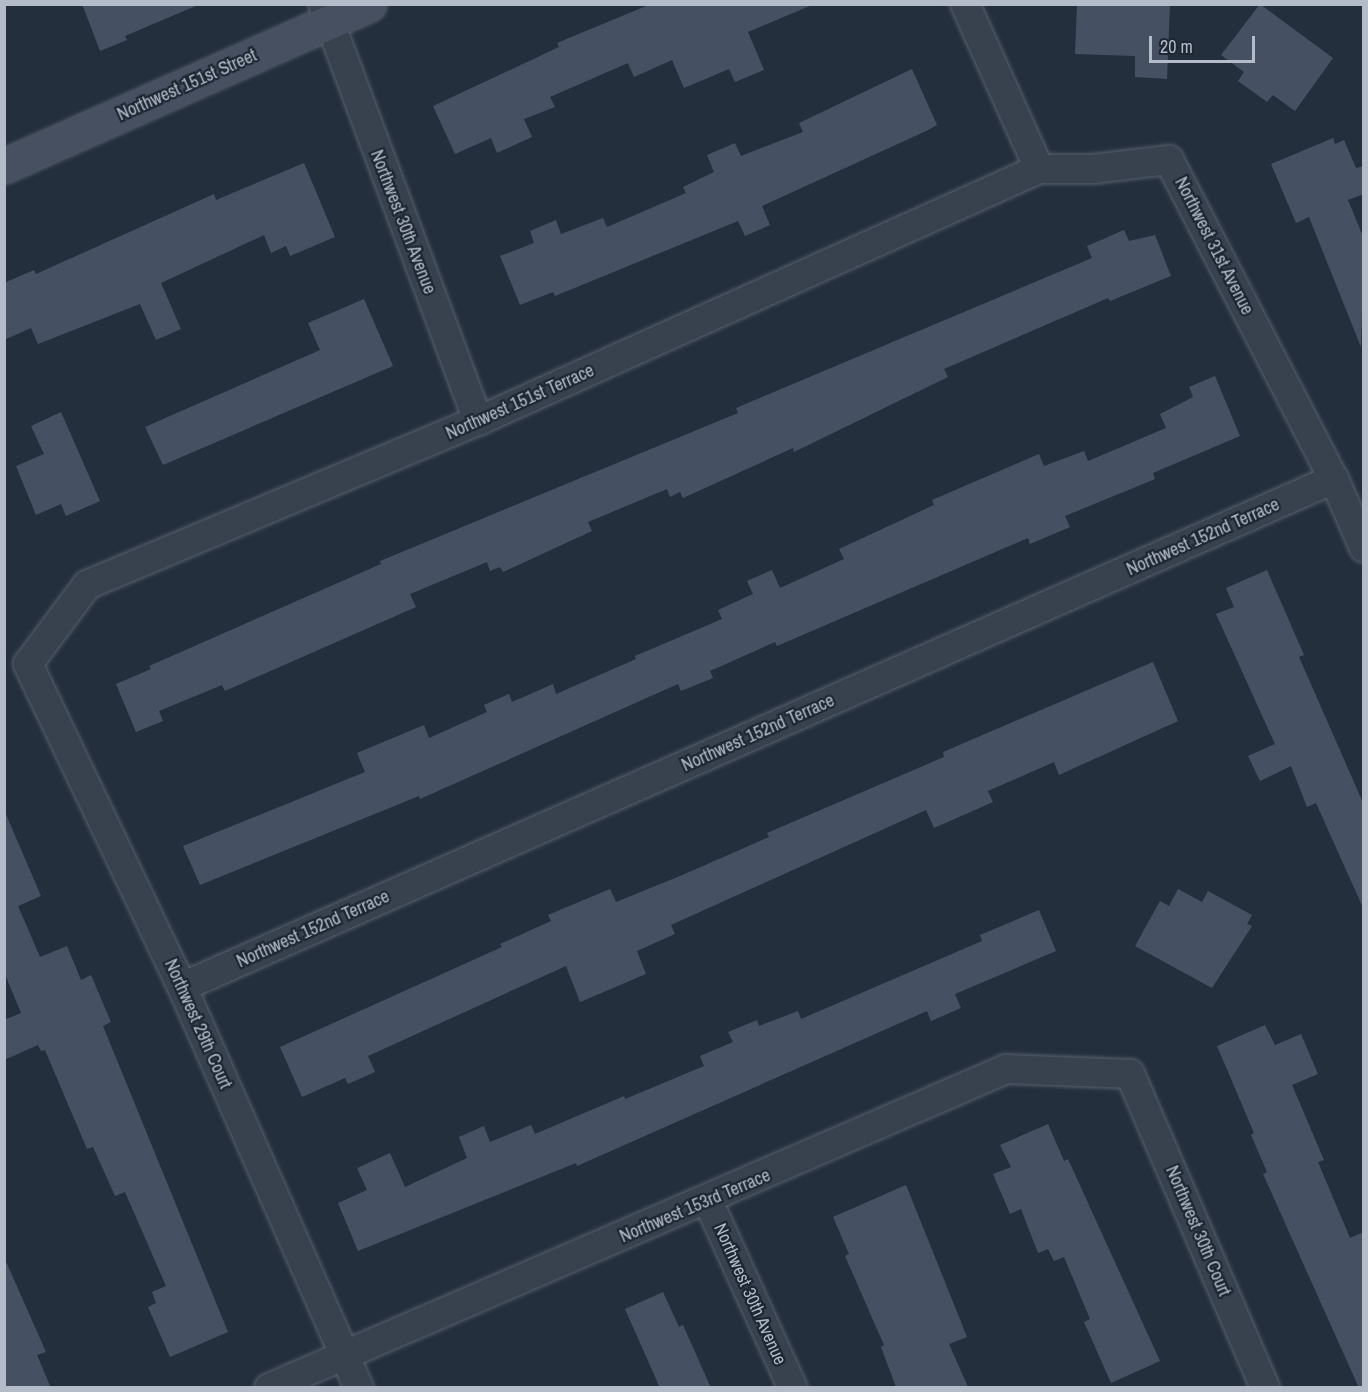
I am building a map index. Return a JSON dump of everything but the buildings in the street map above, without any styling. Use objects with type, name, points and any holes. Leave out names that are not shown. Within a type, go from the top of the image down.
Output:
[{"type":"street","name":"Northwest 151st Street","points":[[4,166],[325,14],[369,4]]},
{"type":"street","points":[[965,4],[1039,169]]},
{"type":"street","name":"Northwest 30th Avenue","points":[[325,14],[478,421]]},
{"type":"street","name":"Northwest 31st Avenue","points":[[1039,169],[1093,169],[1169,160],[1334,479],[1364,548]]},
{"type":"street","name":"Northwest 151st Terrace","points":[[28,664],[87,585],[478,421],[1039,169]]},
{"type":"street","name":"Northwest 152nd Terrace","points":[[182,987],[1334,479]]},
{"type":"street","name":"Northwest 29th Court","points":[[28,664],[182,987],[359,1388]]},
{"type":"street","name":"Northwest 153rd Terrace","points":[[269,1388],[708,1201],[1006,1070],[1130,1074]]},
{"type":"street","name":"Northwest 30th Court","points":[[1130,1074],[1266,1388]]},
{"type":"street","name":"Northwest 30th Avenue","points":[[708,1201],[793,1388]]}]
